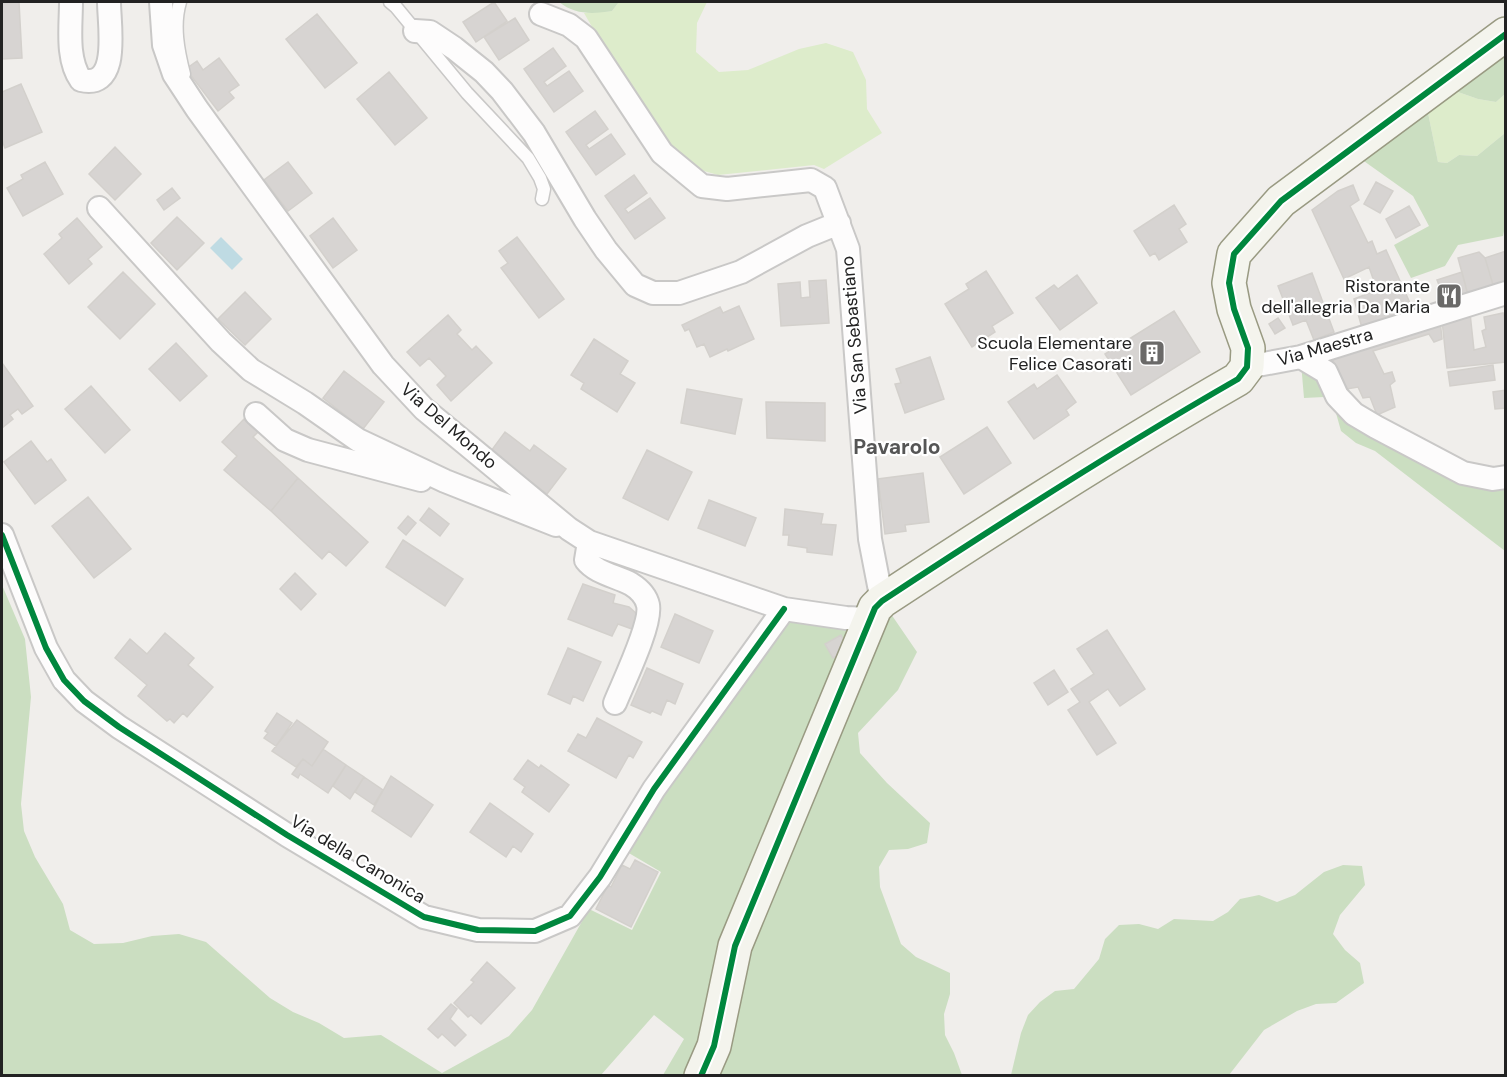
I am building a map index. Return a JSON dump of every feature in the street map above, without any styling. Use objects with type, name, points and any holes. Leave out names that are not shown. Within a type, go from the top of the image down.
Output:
[{"type":"street","points":[[71,2],[74,63],[81,80],[90,82],[102,78],[109,67],[109,2]]},
{"type":"street","points":[[147,2],[147,32],[151,42],[164,45]]},
{"type":"street","name":"Via Del Mondo","points":[[161,2],[164,45],[174,74],[383,365],[424,409],[568,529],[589,542],[784,609],[866,613]]},
{"type":"street","name":"Via San Sebastiano","points":[[541,14],[569,25],[586,38],[662,153],[702,186],[727,189],[811,180],[825,188],[848,249],[870,539],[866,613]]},
{"type":"street","points":[[416,31],[430,32],[454,48],[484,72],[502,91],[534,133],[606,250],[634,285],[653,293],[680,293],[741,272],[807,236],[839,223]]},
{"type":"street","points":[[701,1076],[714,1046],[735,946],[866,613],[1027,506],[1155,426],[1238,379],[1247,367],[1248,348],[1234,309],[1229,283],[1234,254],[1281,201],[1506,34]]},
{"type":"street","points":[[99,208],[221,342],[251,370],[305,403],[358,440],[445,481],[568,529]]},
{"type":"street","name":"Via Maestra","points":[[1247,367],[1301,357],[1506,293]]},
{"type":"street","points":[[1301,357],[1326,372],[1337,396],[1354,414],[1376,427],[1463,473],[1493,479],[1506,477]]},
{"type":"street","points":[[255,414],[285,440],[308,450],[419,480],[445,481]]},
{"type":"street","name":"Via della Canonica","points":[[2,535],[46,648],[64,680],[84,701],[119,727],[287,835],[424,917],[478,930],[535,930],[570,916],[600,877],[654,789],[784,609]]},
{"type":"street","points":[[589,542],[586,560],[591,567],[632,585],[643,593],[648,606],[648,621],[615,703]]},
{"type":"lane","points":[[180,2],[177,14],[177,37],[183,72],[197,109]]},
{"type":"lane","points":[[390,2],[396,6],[467,93],[528,158],[544,189],[542,199]]},
{"type":"green space","points":[[559,2],[619,2],[612,11],[591,13],[571,9]]},
{"type":"green space","points":[[619,2],[707,2],[697,23],[696,52],[719,72],[748,70],[799,49],[826,43],[853,52],[866,80],[867,109],[882,133],[824,169],[814,165],[718,175],[704,171],[674,152],[610,58],[584,13],[612,11]]},
{"type":"green space","points":[[1505,40],[1505,94],[1496,102],[1458,92],[1428,113],[1438,162],[1447,163],[1459,155],[1477,156],[1505,133],[1506,221],[1503,236],[1458,245],[1445,266],[1411,278],[1394,245],[1429,226],[1413,196],[1354,154]]},
{"type":"green space","points":[[1458,92],[1496,102],[1505,94],[1505,133],[1477,156],[1459,155],[1447,163],[1438,162],[1428,113]]},
{"type":"green space","points":[[1301,363],[1352,417],[1505,480],[1505,551],[1375,451],[1356,443],[1341,431],[1336,413],[1324,397],[1304,398]]},
{"type":"green space","points":[[2,585],[25,639],[31,697],[21,804],[24,831],[35,857],[63,904],[70,930],[94,944],[123,943],[152,936],[179,934],[206,942],[270,998],[293,1012],[319,1023],[344,1038],[381,1035],[442,1073],[509,1036],[532,1010],[589,909],[632,930],[661,872],[622,849],[783,613],[863,623],[697,1075],[663,1075],[684,1039],[654,1015],[601,1075],[2,1076]]},
{"type":"green space","points":[[891,614],[917,652],[898,690],[858,733],[860,753],[887,783],[930,823],[927,843],[908,849],[889,850],[879,867],[880,887],[901,944],[916,957],[950,973],[950,994],[944,1014],[945,1035],[962,1075],[716,1076],[748,949],[882,624]]},
{"type":"green space","points":[[1343,865],[1362,866],[1365,885],[1340,915],[1333,934],[1345,950],[1360,963],[1364,983],[1336,1003],[1316,1004],[1297,1011],[1264,1030],[1229,1075],[1011,1075],[1021,1033],[1028,1015],[1055,991],[1074,989],[1099,959],[1105,939],[1119,925],[1139,924],[1158,929],[1174,919],[1213,921],[1228,912],[1240,899],[1259,895],[1277,902],[1295,895],[1324,872]]},
{"type":"water","points":[[221,237],[243,259],[232,270],[210,248]]},
{"type":"building","points":[[19,2],[22,58],[2,59],[2,3]]},
{"type":"building","points":[[494,2],[507,21],[476,42],[463,22]]},
{"type":"building","points":[[317,14],[357,63],[325,88],[286,39]]},
{"type":"building","points":[[515,18],[529,40],[499,60],[484,37]]},
{"type":"building","points":[[553,48],[566,66],[544,82],[547,86],[569,71],[583,91],[554,112],[524,69]]},
{"type":"building","points":[[219,58],[239,85],[229,92],[234,98],[218,111],[186,69],[197,61],[203,70]]},
{"type":"building","points":[[389,72],[427,118],[395,145],[357,99]]},
{"type":"building","points":[[21,84],[42,132],[5,148],[2,140],[2,92]]},
{"type":"building","points":[[595,111],[608,129],[586,145],[589,149],[611,134],[625,154],[596,175],[566,132]]},
{"type":"building","points":[[115,147],[141,174],[115,200],[89,174]]},
{"type":"building","points":[[45,162],[63,194],[23,216],[7,188],[23,179],[21,175]]},
{"type":"building","points":[[288,162],[312,193],[288,211],[264,180]]},
{"type":"building","points":[[634,175],[647,193],[625,209],[628,213],[650,198],[665,218],[635,239],[605,196]]},
{"type":"building","points":[[1376,182],[1393,191],[1380,213],[1364,204]]},
{"type":"building","points":[[1353,185],[1359,200],[1350,206],[1368,243],[1372,241],[1377,254],[1386,250],[1415,314],[1362,328],[1354,299],[1377,290],[1369,267],[1344,279],[1312,210],[1338,191]]},
{"type":"building","points":[[172,188],[180,198],[164,210],[157,200]]},
{"type":"building","points":[[1174,205],[1186,224],[1179,229],[1187,242],[1159,260],[1155,253],[1150,256],[1134,231]]},
{"type":"building","points":[[1409,206],[1420,225],[1396,238],[1386,219]]},
{"type":"building","points":[[177,217],[204,243],[177,270],[151,243]]},
{"type":"building","points":[[77,218],[102,247],[88,259],[92,264],[69,284],[44,254],[62,238],[59,234]]},
{"type":"building","points":[[333,218],[357,250],[333,268],[310,236]]},
{"type":"building","points":[[517,237],[564,299],[539,318],[501,268],[508,263],[499,251]]},
{"type":"building","points":[[1506,251],[1506,284],[1494,288],[1485,258]]},
{"type":"building","points":[[1479,252],[1485,258],[1494,288],[1468,295],[1458,258]]},
{"type":"building","points":[[986,271],[1013,313],[992,326],[995,332],[972,347],[945,304],[969,289],[966,284]]},
{"type":"building","points":[[123,272],[155,304],[120,339],[88,307]]},
{"type":"building","points":[[1462,272],[1468,295],[1441,304],[1437,292],[1441,290],[1437,280]]},
{"type":"building","points":[[1312,273],[1334,332],[1314,340],[1306,320],[1293,325],[1278,286]]},
{"type":"building","points":[[1077,275],[1097,303],[1060,330],[1036,298],[1054,285],[1058,289]]},
{"type":"building","points":[[826,280],[829,323],[781,326],[778,284],[800,282],[801,298],[810,297],[809,281]]},
{"type":"building","points":[[245,292],[271,319],[245,345],[218,319]]},
{"type":"building","points":[[739,306],[754,339],[710,357],[704,344],[697,347],[689,329],[685,331],[682,325],[720,307],[723,313]]},
{"type":"building","name":"Scuola Elementare Felice Casorati","points":[[1174,311],[1200,352],[1131,395],[1105,354]]},
{"type":"building","points":[[1470,313],[1474,350],[1486,347],[1482,331],[1486,329],[1484,317],[1503,313],[1506,323],[1506,362],[1447,368],[1442,320]]},
{"type":"building","points":[[448,315],[461,330],[457,334],[472,350],[476,346],[492,363],[451,401],[437,385],[446,376],[429,358],[420,366],[407,352]]},
{"type":"building","points":[[1278,318],[1285,328],[1275,334],[1269,324]]},
{"type":"building","points":[[1440,320],[1442,339],[1434,342],[1429,334],[1373,351],[1384,374],[1392,372],[1395,381],[1390,385],[1395,407],[1377,415],[1370,397],[1363,398],[1358,387],[1347,389],[1330,354]]},
{"type":"building","points":[[594,339],[628,361],[620,374],[635,383],[617,412],[581,389],[584,383],[571,375]]},
{"type":"building","points":[[176,343],[207,376],[180,401],[149,369]]},
{"type":"building","points":[[930,357],[944,399],[905,413],[895,384],[901,383],[896,369]]},
{"type":"building","points":[[2,363],[33,406],[22,414],[18,409],[10,415],[13,419],[2,428]]},
{"type":"building","points":[[1493,365],[1495,380],[1450,386],[1448,372]]},
{"type":"building","points":[[344,371],[384,402],[363,429],[323,398]]},
{"type":"building","points":[[1057,375],[1076,402],[1066,410],[1069,415],[1034,439],[1008,402],[1034,384],[1037,389]]},
{"type":"building","points":[[91,386],[130,430],[105,453],[65,409]]},
{"type":"building","points":[[687,389],[742,399],[735,434],[681,423]]},
{"type":"building","points":[[1506,390],[1506,408],[1495,409],[1493,392]]},
{"type":"building","points":[[766,402],[825,403],[825,441],[767,438]]},
{"type":"building","points":[[244,419],[258,432],[253,437],[298,478],[271,511],[224,470],[237,456],[222,442]]},
{"type":"building","points":[[987,427],[1011,463],[964,494],[940,457]]},
{"type":"building","points":[[505,432],[530,451],[534,445],[566,469],[547,494],[491,451]]},
{"type":"building","points":[[31,441],[47,462],[51,459],[66,480],[35,504],[4,462]]},
{"type":"building","points":[[647,450],[692,472],[668,520],[623,498]]},
{"type":"building","points":[[923,473],[929,522],[905,525],[906,531],[885,534],[878,479]]},
{"type":"building","points":[[298,478],[368,542],[346,566],[329,551],[322,559],[271,511]]},
{"type":"building","points":[[88,497],[131,549],[94,578],[52,526]]},
{"type":"building","points":[[709,500],[756,518],[745,546],[698,528]]},
{"type":"building","points":[[429,508],[449,524],[440,536],[420,520]]},
{"type":"building","points":[[785,509],[823,514],[821,524],[836,525],[832,555],[807,552],[807,548],[788,545],[789,535],[783,535]]},
{"type":"building","points":[[408,516],[416,523],[406,535],[398,528]]},
{"type":"building","points":[[403,540],[463,579],[445,606],[386,567]]},
{"type":"building","points":[[295,573],[316,594],[301,610],[280,589]]},
{"type":"building","points":[[583,584],[615,595],[613,603],[629,607],[638,615],[632,629],[618,624],[612,636],[568,619]]},
{"type":"building","points":[[675,614],[713,631],[699,663],[661,647]]},
{"type":"building","points":[[1107,630],[1145,689],[1120,706],[1108,689],[1089,702],[1116,743],[1097,755],[1068,710],[1080,702],[1071,689],[1094,674],[1077,649]]},
{"type":"building","points":[[165,633],[194,658],[188,665],[213,687],[187,717],[183,713],[174,723],[170,719],[167,721],[138,696],[147,685],[115,658],[130,639],[147,654]]},
{"type":"building","points":[[841,635],[848,650],[833,658],[825,644]]},
{"type":"building","points":[[568,648],[601,662],[583,701],[573,696],[570,704],[548,694]]},
{"type":"building","points":[[647,668],[683,684],[675,704],[667,700],[661,715],[631,705]]},
{"type":"building","points":[[1054,670],[1068,692],[1048,705],[1034,683]]},
{"type":"building","points":[[277,713],[292,723],[276,746],[264,738],[268,733],[265,731]]},
{"type":"building","points":[[597,718],[642,742],[633,758],[629,755],[616,778],[568,751],[578,734],[586,738]]},
{"type":"building","points":[[297,720],[328,742],[312,766],[303,759],[296,767],[272,751]]},
{"type":"building","points":[[323,749],[346,765],[328,793],[300,774],[298,778],[292,774],[303,759],[312,766]]},
{"type":"building","points":[[528,760],[539,768],[541,765],[569,785],[549,812],[522,792],[525,787],[514,779]]},
{"type":"building","points":[[346,765],[364,777],[350,799],[333,786]]},
{"type":"building","points":[[391,776],[433,805],[411,837],[372,811]]},
{"type":"building","points":[[364,777],[383,790],[374,805],[355,792]]},
{"type":"building","points":[[490,803],[533,834],[521,852],[513,846],[506,857],[470,832]]},
{"type":"building","points":[[635,860],[658,872],[631,927],[596,909],[608,885],[611,887],[622,865],[630,869]]},
{"type":"building","points":[[487,962],[515,988],[481,1024],[471,1015],[468,1017],[454,1003],[474,982],[471,980]]},
{"type":"building","points":[[451,1004],[457,1009],[450,1019],[466,1035],[455,1046],[442,1034],[438,1038],[428,1029]]},
{"type":"cycle path","points":[[701,1076],[714,1046],[735,946],[875,608],[882,601],[1058,487],[1238,379],[1247,367],[1248,348],[1234,309],[1229,283],[1234,254],[1281,201],[1506,34]]},
{"type":"cycle path","points":[[2,535],[46,648],[64,680],[84,701],[119,727],[287,835],[424,917],[478,930],[535,931],[570,916],[600,877],[654,789],[784,609]]},
{"type":"place","name":"Ristorante dell'allegria Da Maria","points":[[1449,296]]},
{"type":"place","name":"Scuola Elementare Felice Casorati","points":[[1152,353]]},
{"type":"district","name":"Pavarolo","points":[[897,447]]}]
